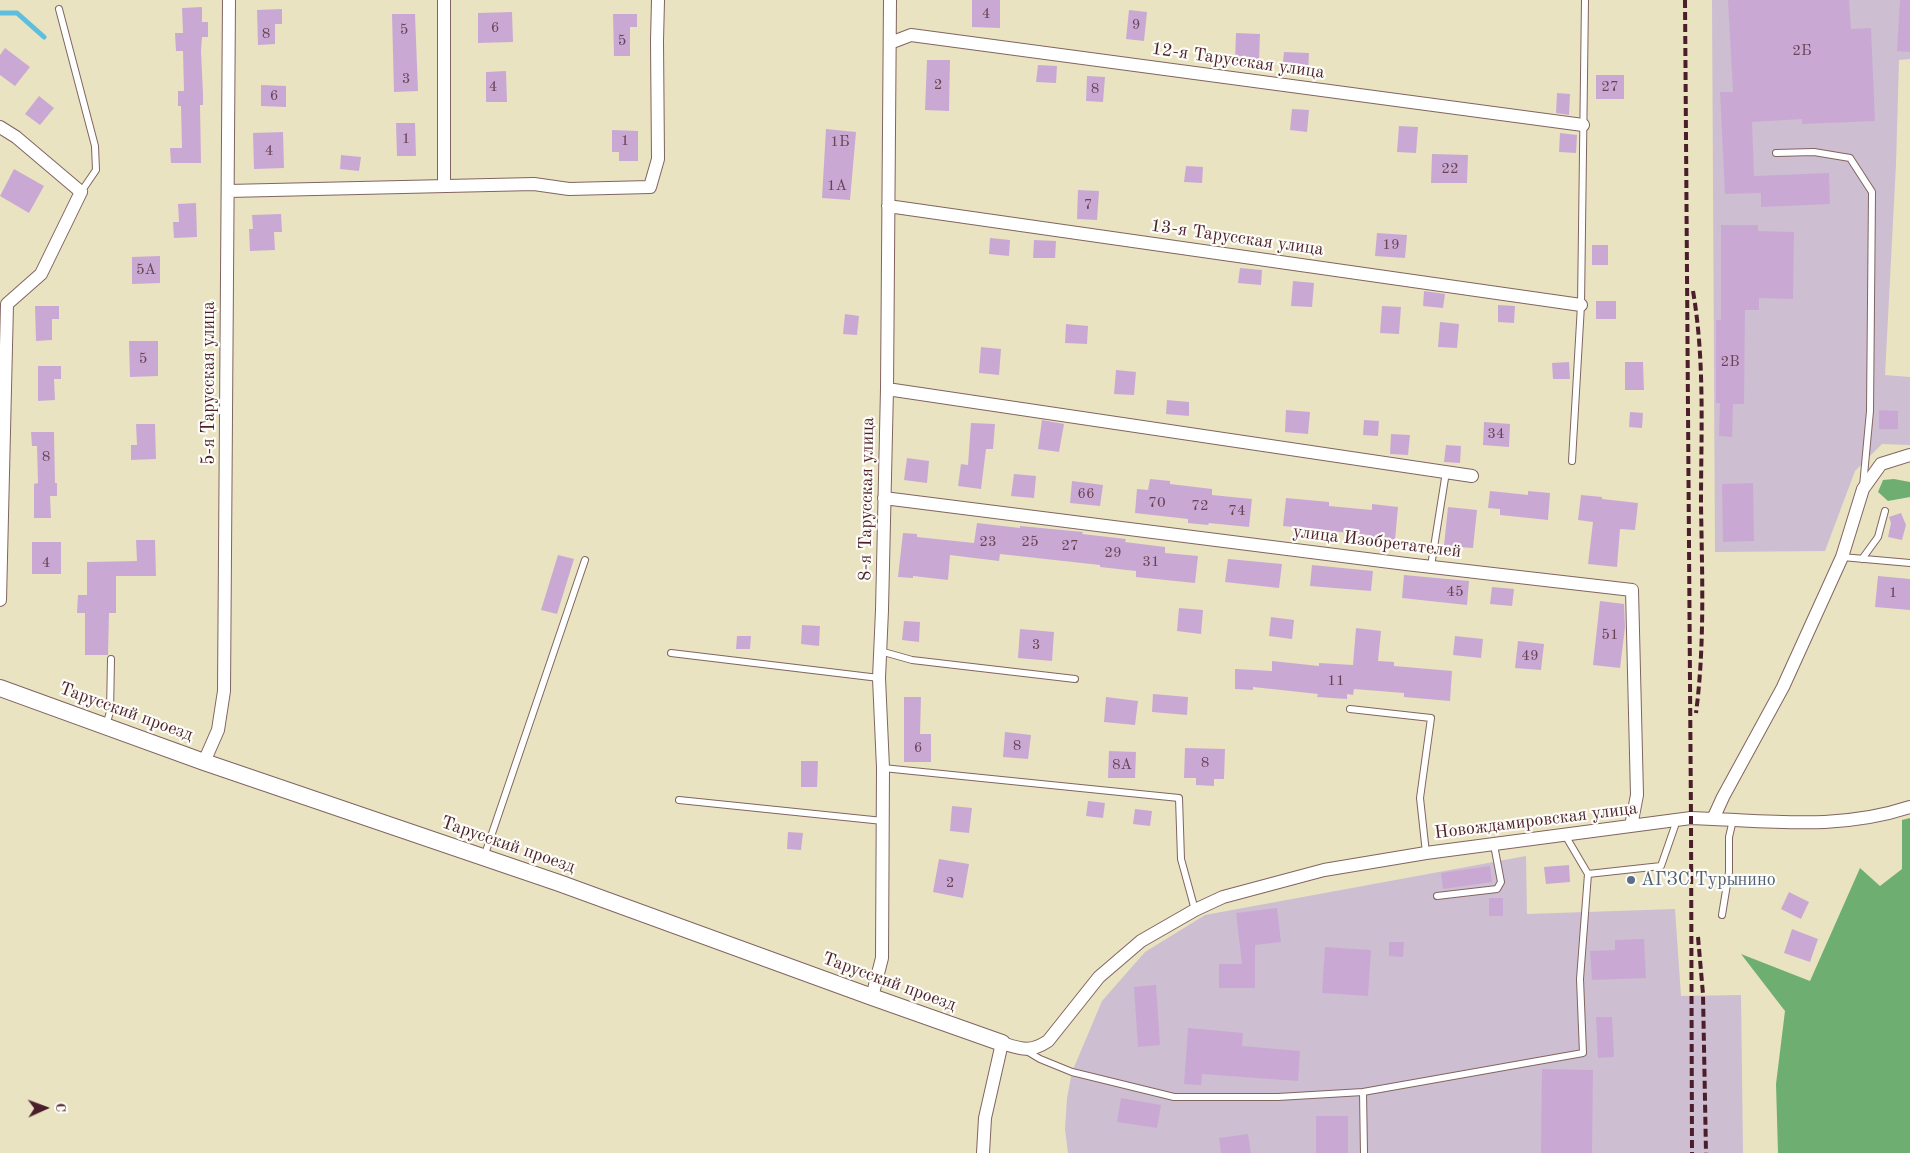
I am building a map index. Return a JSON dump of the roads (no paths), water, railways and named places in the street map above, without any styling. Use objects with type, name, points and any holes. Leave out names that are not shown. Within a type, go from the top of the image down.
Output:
[{"type":"street","name":"5-я Тарусская улица","points":[[204,762],[218,730],[224,691],[229,0]]},
{"type":"street","points":[[444,0],[444,186]]},
{"type":"street","points":[[228,191],[534,184],[569,189],[650,187],[658,159],[658,0]]},
{"type":"street","name":"8-я Тарусская улица","points":[[872,997],[882,958],[883,768],[879,678],[887,389],[890,0]]},
{"type":"street","name":"12-я Тарусская улица","points":[[890,43],[910,35],[1583,125]]},
{"type":"street","points":[[0,127],[16,137],[81,192],[41,274],[7,304],[0,600]]},
{"type":"street","name":"13-я Тарусская улица","points":[[888,206],[1581,305]]},
{"type":"street","points":[[887,389],[1472,476]]},
{"type":"street","points":[[1713,819],[1722,797],[1783,686],[1842,557],[1863,489],[1881,464],[1910,455]]},
{"type":"street","name":"улица Изобретателей","points":[[884,498],[1632,590],[1636,795],[1631,826]]},
{"type":"street","name":"Тарусский проезд","points":[[0,688],[204,762],[559,883],[1002,1043]]},
{"type":"street","name":"Новождамировская улица","points":[[1023,1049],[1037,1048],[1048,1041],[1099,977],[1141,941],[1223,897],[1324,870],[1426,853],[1691,818],[1825,823],[1886,815],[1910,807]]},
{"type":"street","points":[[983,1153],[985,1118],[1002,1043],[1023,1049]]},
{"type":"lane","points":[[1572,461],[1581,305],[1585,0]]},
{"type":"lane","points":[[59,9],[95,146],[96,170],[81,192]]},
{"type":"lane","points":[[1776,153],[1814,152],[1850,158],[1872,192],[1870,411],[1863,489]]},
{"type":"lane","points":[[1431,566],[1446,472]]},
{"type":"lane","points":[[1862,559],[1878,538],[1885,511]]},
{"type":"lane","points":[[1842,557],[1910,563]]},
{"type":"lane","points":[[484,857],[585,560]]},
{"type":"lane","points":[[880,652],[912,660],[1075,678]]},
{"type":"lane","points":[[671,653],[879,678]]},
{"type":"lane","points":[[105,726],[110,712],[111,659]]},
{"type":"lane","points":[[1350,709],[1431,718],[1420,798],[1426,853]]},
{"type":"lane","points":[[883,768],[1179,798],[1181,859],[1196,910]]},
{"type":"lane","points":[[679,800],[883,821]]},
{"type":"lane","points":[[1588,874],[1661,866],[1677,820]]},
{"type":"lane","points":[[1722,916],[1728,872],[1729,837],[1733,820]]},
{"type":"lane","points":[[1023,1049],[1040,1060],[1072,1072],[1174,1097],[1278,1097],[1363,1092],[1583,1053],[1580,979],[1588,874],[1565,835]]},
{"type":"lane","points":[[1437,896],[1497,889],[1501,882],[1494,845]]},
{"type":"lane","points":[[1363,1092],[1364,1153]]},
{"type":"waterway","points":[[0,13],[17,13],[44,37]]},
{"type":"railway","points":[[1685,0],[1692,1153]]},
{"type":"railway","points":[[1693,291],[1701,370],[1702,635],[1696,713]]},
{"type":"railway","points":[[1698,937],[1703,994],[1706,1153]]},
{"type":"place","name":"АГЗС Турынино","points":[[1631,880]]}]
